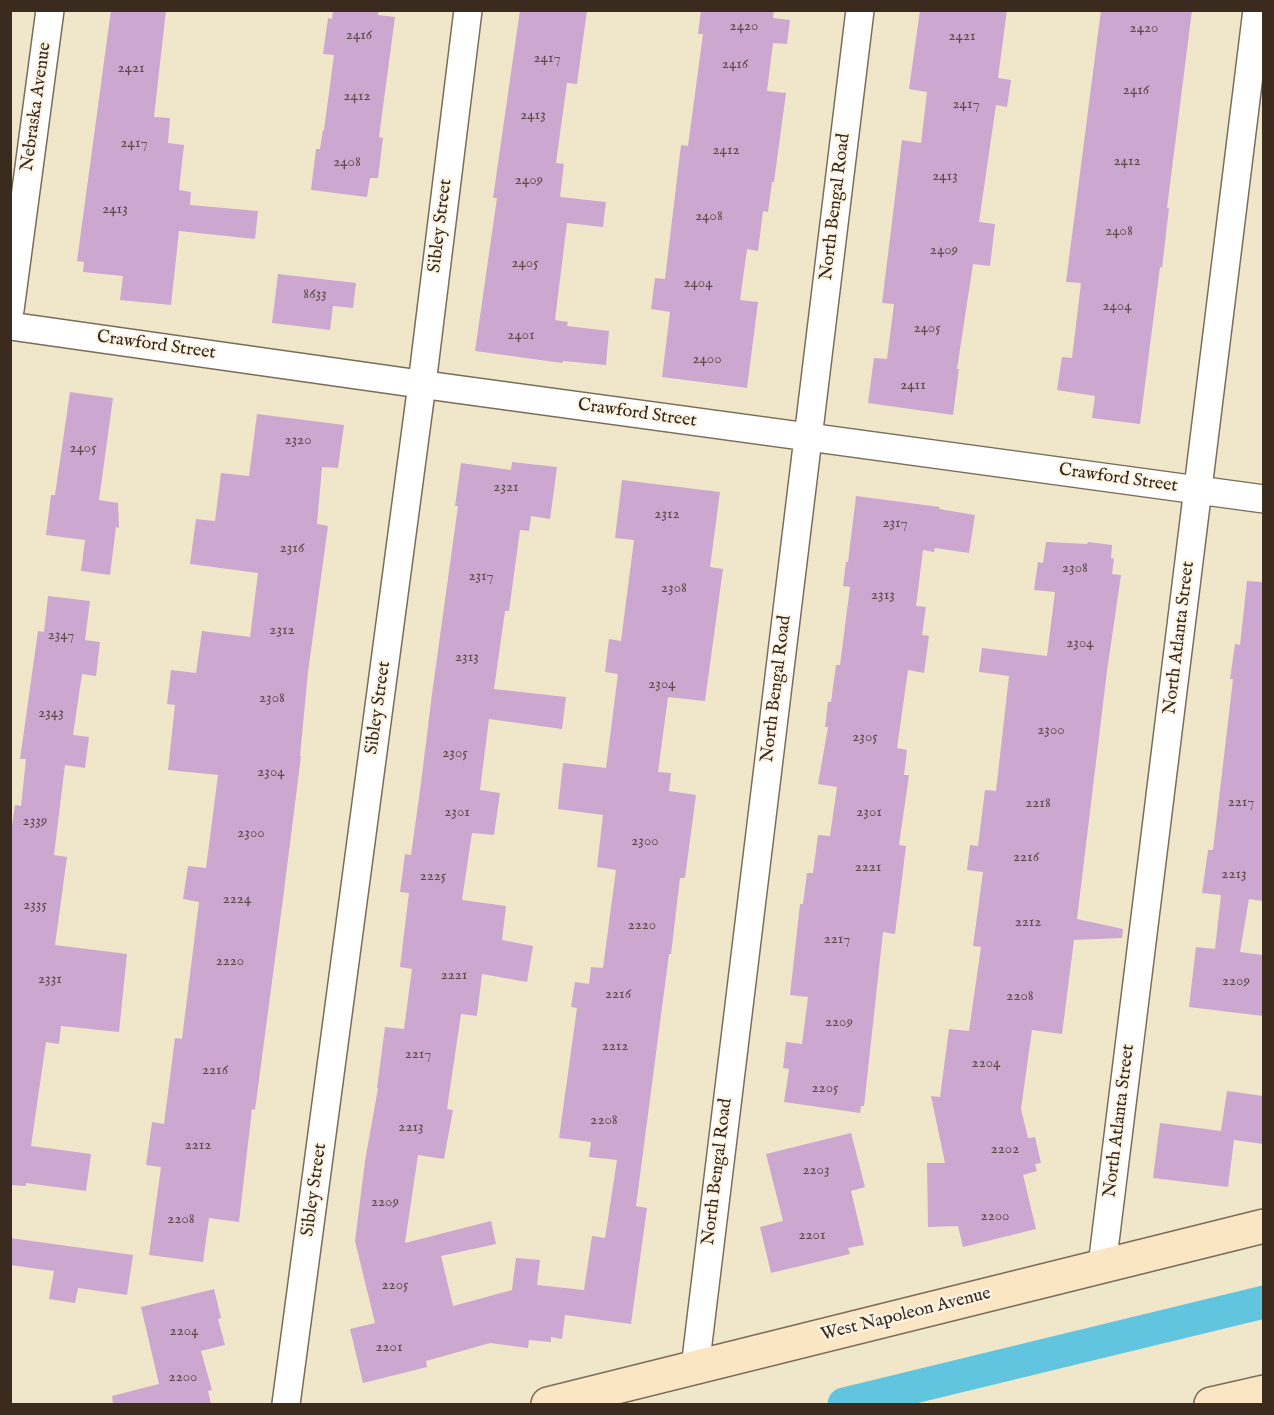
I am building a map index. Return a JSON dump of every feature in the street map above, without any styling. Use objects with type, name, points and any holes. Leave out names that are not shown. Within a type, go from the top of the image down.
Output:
[{"type":"main road","name":"West Napoleon Avenue","points":[[548,1404],[1263,1226]]},
{"type":"main road","points":[[1211,1404],[1263,1392]]},
{"type":"street","name":"Nebraska Avenue","points":[[10,310],[17,217],[50,10]]},
{"type":"street","name":"Sibley Street","points":[[286,1404],[422,384],[468,10]]},
{"type":"street","name":"North Bengal Road","points":[[695,1368],[860,10]]},
{"type":"street","name":"North Atlanta Street","points":[[1102,1266],[1257,10]]},
{"type":"street","name":"Crawford Street","points":[[10,326],[808,438],[1263,499]]},
{"type":"building","points":[[111,10],[166,10],[154,117],[170,118],[168,143],[184,145],[179,190],[191,192],[190,205],[258,211],[255,239],[179,231],[171,305],[120,300],[123,276],[83,272],[84,262],[77,261]]},
{"type":"building","points":[[333,10],[379,10],[378,15],[395,17],[379,137],[383,138],[378,178],[370,178],[367,197],[311,190],[316,149],[320,149],[324,130],[334,55],[323,54],[328,18],[332,19]]},
{"type":"building","points":[[520,10],[587,10],[577,84],[567,83],[556,163],[564,164],[560,197],[606,202],[603,227],[567,223],[555,320],[568,322],[567,326],[609,331],[606,365],[563,361],[562,363],[475,351],[497,198],[493,198]]},
{"type":"building","points":[[701,10],[774,10],[773,18],[790,20],[787,44],[773,43],[767,91],[786,93],[774,182],[772,182],[768,212],[763,211],[758,251],[747,249],[740,300],[758,302],[747,388],[662,377],[670,312],[651,309],[655,278],[665,279],[681,145],[688,146],[703,34],[698,34]]},
{"type":"building","points":[[920,10],[1007,10],[998,78],[1011,80],[1007,107],[996,105],[979,222],[995,224],[990,266],[973,264],[957,369],[959,369],[953,415],[868,403],[874,358],[887,359],[894,304],[882,303],[902,140],[921,143],[927,92],[909,89]]},
{"type":"building","points":[[1101,10],[1192,10],[1167,208],[1169,208],[1162,268],[1160,267],[1140,424],[1092,418],[1095,396],[1057,390],[1062,357],[1072,358],[1081,283],[1066,282]]},
{"type":"building","points":[[278,274],[356,283],[353,308],[333,306],[330,330],[272,323]]},
{"type":"building","points":[[70,392],[113,398],[99,500],[118,503],[119,528],[116,527],[110,575],[81,571],[85,540],[46,535],[51,495],[55,495]]},
{"type":"building","points":[[257,414],[344,425],[338,468],[322,467],[317,524],[328,526],[308,672],[301,756],[284,891],[255,1110],[252,1109],[239,1222],[209,1218],[203,1262],[149,1255],[161,1167],[146,1165],[152,1122],[164,1124],[175,1038],[182,1039],[199,902],[183,899],[188,866],[206,868],[218,775],[168,770],[175,705],[167,704],[171,670],[196,673],[202,631],[250,637],[258,573],[190,564],[196,519],[215,521],[221,473],[249,476]]},
{"type":"building","points":[[512,462],[557,467],[550,519],[531,516],[529,531],[520,530],[509,611],[505,611],[494,689],[566,697],[562,729],[489,719],[480,790],[500,793],[494,835],[472,833],[462,900],[506,906],[502,940],[533,946],[527,982],[482,974],[477,1016],[461,1014],[447,1109],[453,1110],[444,1159],[418,1155],[405,1243],[491,1221],[496,1244],[441,1256],[453,1306],[512,1290],[516,1258],[540,1260],[537,1285],[584,1290],[592,1236],[605,1238],[617,1160],[589,1157],[591,1142],[559,1138],[577,1008],[571,1007],[575,982],[589,984],[591,967],[603,968],[616,870],[597,867],[603,815],[558,809],[563,763],[606,768],[618,674],[605,672],[609,639],[621,641],[634,540],[615,538],[622,480],[720,492],[710,567],[723,569],[705,701],[668,697],[658,772],[671,773],[669,791],[696,795],[685,878],[680,878],[636,1206],[647,1208],[631,1324],[565,1315],[562,1339],[551,1337],[551,1342],[529,1340],[528,1348],[490,1343],[426,1361],[427,1367],[363,1383],[350,1329],[375,1323],[355,1241],[385,1027],[404,1029],[412,969],[400,967],[409,893],[400,892],[405,854],[411,855],[458,506],[455,506],[461,463],[511,470]]},
{"type":"building","points":[[856,496],[940,507],[939,509],[975,515],[969,553],[935,548],[934,552],[923,550],[916,606],[926,607],[922,635],[929,636],[924,673],[908,670],[897,748],[907,750],[904,775],[909,775],[899,845],[906,846],[895,934],[883,932],[864,1106],[861,1106],[860,1113],[784,1102],[789,1069],[783,1068],[786,1042],[802,1044],[808,997],[790,995],[800,904],[803,904],[807,873],[813,873],[818,835],[830,836],[837,787],[818,784],[828,727],[825,727],[828,702],[831,702],[836,665],[840,665],[850,587],[843,586]]},
{"type":"building","points":[[1046,542],[1087,544],[1088,542],[1112,545],[1111,558],[1114,559],[1112,574],[1121,575],[1077,919],[1123,929],[1122,938],[1074,940],[1062,1034],[1032,1030],[1021,1109],[1028,1138],[1035,1137],[1041,1163],[1035,1164],[1037,1171],[1023,1175],[1036,1229],[963,1247],[958,1226],[928,1227],[927,1163],[945,1163],[931,1096],[940,1097],[949,1029],[969,1031],[981,947],[973,946],[983,872],[967,870],[970,845],[978,846],[985,790],[996,791],[1009,676],[979,672],[982,648],[1047,656],[1055,592],[1034,590],[1038,562],[1043,563]]},
{"type":"building","points":[[1247,581],[1263,582],[1263,901],[1249,899],[1240,952],[1263,955],[1263,1016],[1189,1007],[1196,947],[1215,949],[1221,895],[1202,893],[1208,850],[1213,850],[1233,679],[1230,679],[1235,644],[1240,645]]},
{"type":"building","points":[[48,596],[90,601],[85,640],[100,642],[96,676],[82,674],[73,735],[89,737],[85,768],[65,765],[54,855],[67,857],[55,945],[127,954],[119,1032],[61,1026],[59,1044],[46,1042],[31,1146],[91,1154],[86,1191],[26,1183],[26,1186],[10,1185],[10,839],[15,805],[21,806],[26,759],[20,759],[38,631],[44,632]]},
{"type":"building","points":[[1227,1091],[1263,1096],[1263,1144],[1234,1140],[1228,1187],[1153,1178],[1160,1123],[1221,1131]]},
{"type":"building","points":[[851,1133],[865,1187],[851,1191],[864,1245],[848,1248],[850,1254],[771,1273],[760,1227],[783,1221],[766,1154]]},
{"type":"building","points":[[10,1238],[133,1255],[127,1295],[78,1288],[75,1303],[49,1299],[54,1271],[10,1265]]},
{"type":"building","points":[[214,1289],[221,1318],[218,1319],[225,1345],[201,1351],[212,1390],[208,1391],[211,1404],[113,1404],[112,1396],[159,1384],[141,1307]]},
{"type":"waterway","points":[[844,1404],[1264,1302]]}]
